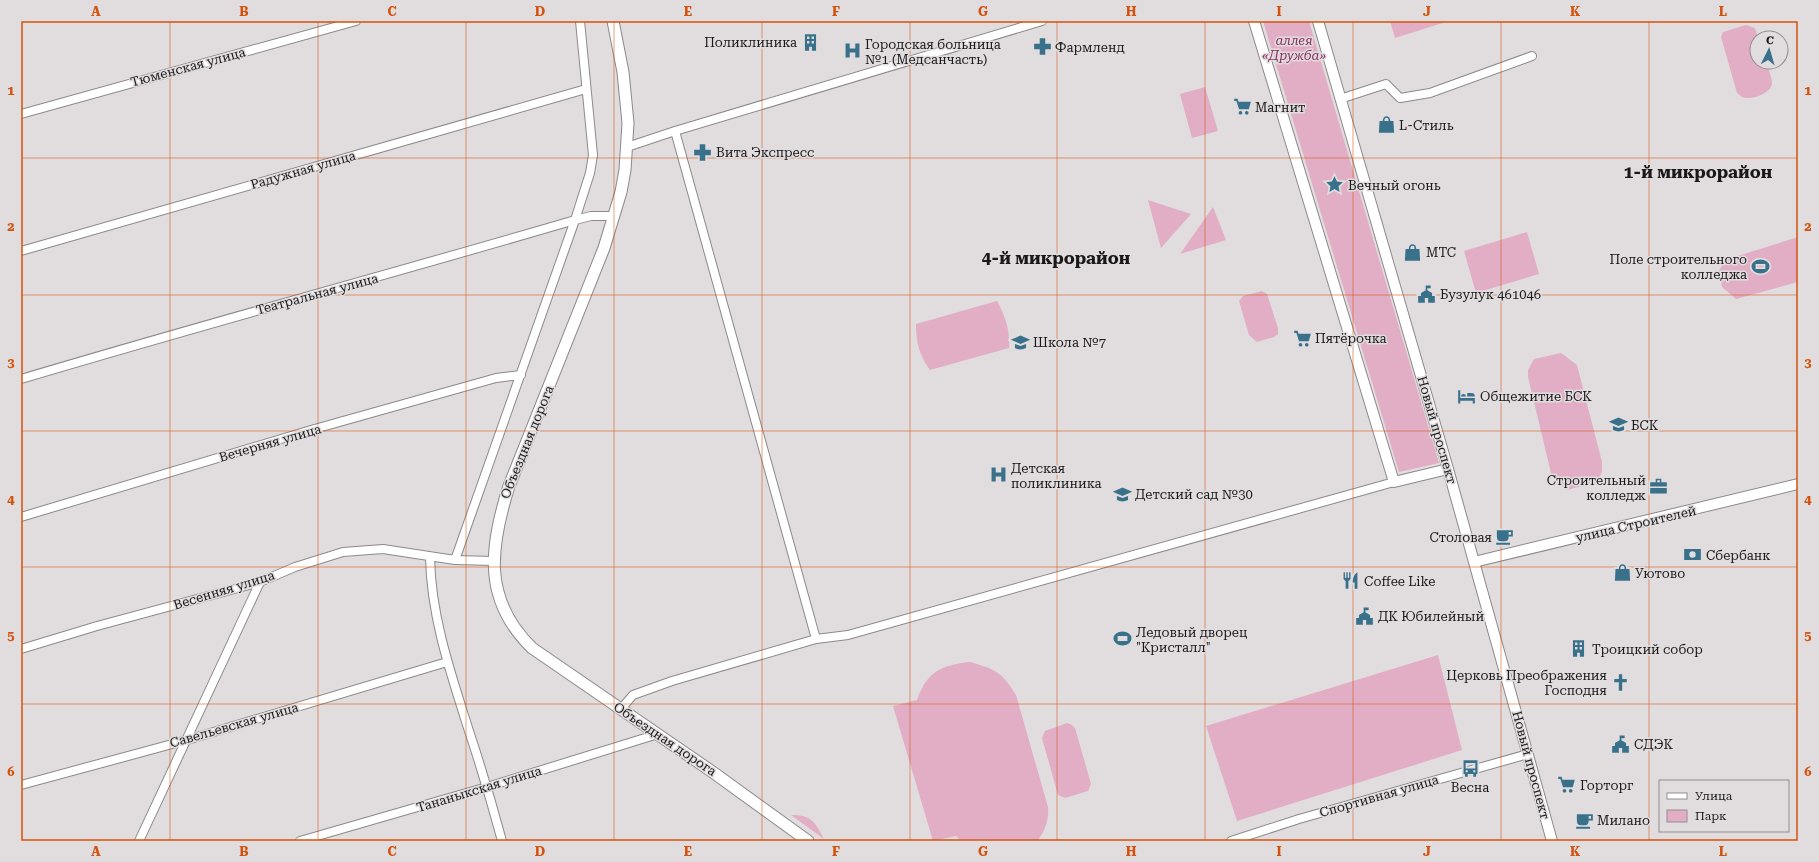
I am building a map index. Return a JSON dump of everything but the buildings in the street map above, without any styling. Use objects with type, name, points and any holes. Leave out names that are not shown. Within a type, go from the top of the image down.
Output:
[{"type":"main road","name":"Объездная дорога","points":[[613,21],[627,102],[627,147],[622,185],[615,216],[549,387],[514,468],[499,518],[494,561],[499,600],[519,635],[532,648],[658,734],[808,841]]},
{"type":"street","name":"Тюменская улица","points":[[21,114],[356,21]]},
{"type":"street","points":[[455,560],[521,375],[590,173],[593,155],[580,21]]},
{"type":"street","points":[[627,147],[675,131],[1042,21]]},
{"type":"street","points":[[1254,21],[1394,482]]},
{"type":"street","name":"Новый проспект","points":[[1318,21],[1448,469],[1552,841]]},
{"type":"street","points":[[1340,99],[1386,84],[1400,98],[1430,93],[1532,56]]},
{"type":"street","name":"Радужная улица","points":[[21,251],[586,89]]},
{"type":"street","points":[[675,131],[816,639]]},
{"type":"street","name":"Театральная улица","points":[[21,379],[202,325],[378,278],[575,220],[597,216],[615,216]]},
{"type":"street","name":"Вечерняя улица","points":[[21,517],[311,430],[496,378],[521,375]]},
{"type":"street","points":[[621,709],[633,695],[644,690],[816,639],[848,636],[1394,482],[1448,469]]},
{"type":"street","name":"улица Строителей","points":[[1474,562],[1798,484]]},
{"type":"street","name":"Весенняя улица","points":[[21,649],[97,626],[260,582],[295,567],[343,552],[383,549],[455,560],[494,561]]},
{"type":"street","points":[[430,557],[430,584],[447,662],[487,787],[502,841]]},
{"type":"street","points":[[139,841],[260,582]]},
{"type":"street","name":"Савельевская улица","points":[[21,785],[187,740],[447,662]]},
{"type":"street","name":"Тананыкская улица","points":[[300,841],[487,787],[658,734]]},
{"type":"street","name":"Спортивная улица","points":[[1231,841],[1299,819],[1528,754]]},
{"type":"green space","name":"аллея «Дружба»","points":[[1263,21],[1309,21],[1439,463],[1399,472]]},
{"type":"green space","points":[[1390,21],[1449,21],[1395,38]]},
{"type":"green space","points":[[1746,25],[1755,28],[1756,30],[1749,30],[1749,70],[1769,70],[1772,84],[1771,87],[1764,93],[1755,97],[1746,98],[1737,93],[1721,37],[1723,32]]},
{"type":"green space","points":[[1205,87],[1218,131],[1192,138],[1180,94]]},
{"type":"green space","points":[[1148,200],[1191,214],[1161,248]]},
{"type":"green space","points":[[1213,207],[1226,240],[1180,254]]},
{"type":"green space","points":[[1527,232],[1539,274],[1476,293],[1464,251]]},
{"type":"green space","name":"Поле строительного колледжа","points":[[1798,237],[1798,282],[1736,299],[1722,287],[1719,271],[1725,260]]},
{"type":"green space","points":[[1262,291],[1267,294],[1278,328],[1278,334],[1274,337],[1257,342],[1249,335],[1239,301],[1243,296]]},
{"type":"green space","points":[[997,301],[1007,324],[1009,348],[930,370],[923,359],[919,348],[916,324]]},
{"type":"green space","points":[[1561,353],[1577,365],[1602,462],[1602,472],[1597,482],[1567,490],[1556,482],[1551,473],[1528,377],[1528,370],[1534,359]]},
{"type":"green space","points":[[1438,655],[1462,750],[1237,821],[1206,726]]},
{"type":"green space","points":[[970,662],[997,672],[1002,676],[1016,695],[1048,807],[1046,825],[1037,841],[961,841],[956,836],[933,841],[893,706],[917,700],[926,682],[937,671],[951,665]]},
{"type":"green space","points":[[1067,723],[1075,728],[1091,784],[1088,791],[1065,798],[1058,795],[1042,738],[1045,731]]},
{"type":"green space","points":[[791,815],[804,816],[808,818],[815,824],[824,839]]},
{"type":"place","name":"Поликлиника","points":[[810,42]]},
{"type":"place","name":"Фармленд","points":[[1042,47]]},
{"type":"place","name":"Городская больница №1 (Медсанчасть)","points":[[852,51]]},
{"type":"place","name":"Магнит","points":[[1242,107]]},
{"type":"place","name":"L-Стиль","points":[[1386,125]]},
{"type":"place","name":"Вита Экспресс","points":[[703,152]]},
{"type":"place","name":"Вечный огонь","points":[[1335,185]]},
{"type":"place","name":"МТС","points":[[1413,252]]},
{"type":"place","name":"Поле строительного колледжа","points":[[1760,266]]},
{"type":"place","name":"Бузулук 461046","points":[[1427,294]]},
{"type":"place","name":"Пятёрочка","points":[[1302,338]]},
{"type":"place","name":"Школа №7","points":[[1020,342]]},
{"type":"place","name":"Общежитие БСК","points":[[1467,396]]},
{"type":"place","name":"БСК","points":[[1618,425]]},
{"type":"place","name":"Детская поликлиника","points":[[998,475]]},
{"type":"place","name":"Строительный колледж","points":[[1659,487]]},
{"type":"place","name":"Детский сад №30","points":[[1122,494]]},
{"type":"place","name":"Столовая","points":[[1505,537]]},
{"type":"place","name":"Сбербанк","points":[[1693,555]]},
{"type":"place","name":"Уютово","points":[[1622,573]]},
{"type":"place","name":"Coffee Like","points":[[1351,581]]},
{"type":"place","name":"ДК Юбилейный","points":[[1365,616]]},
{"type":"place","name":"Ледовый дворец \"Кристалл\"","points":[[1123,639]]},
{"type":"place","name":"Троицкий собор","points":[[1579,649]]},
{"type":"place","name":"Церковь Преображения Господня","points":[[1620,682]]},
{"type":"place","name":"СДЭК","points":[[1621,744]]},
{"type":"place","name":"Весна","points":[[1470,768]]},
{"type":"place","name":"Горторг","points":[[1567,785]]},
{"type":"place","name":"Милано","points":[[1584,820]]},
{"type":"district","name":"1-й микрорайон","points":[[1698,172]]},
{"type":"district","name":"4-й микрорайон","points":[[1056,258]]}]
